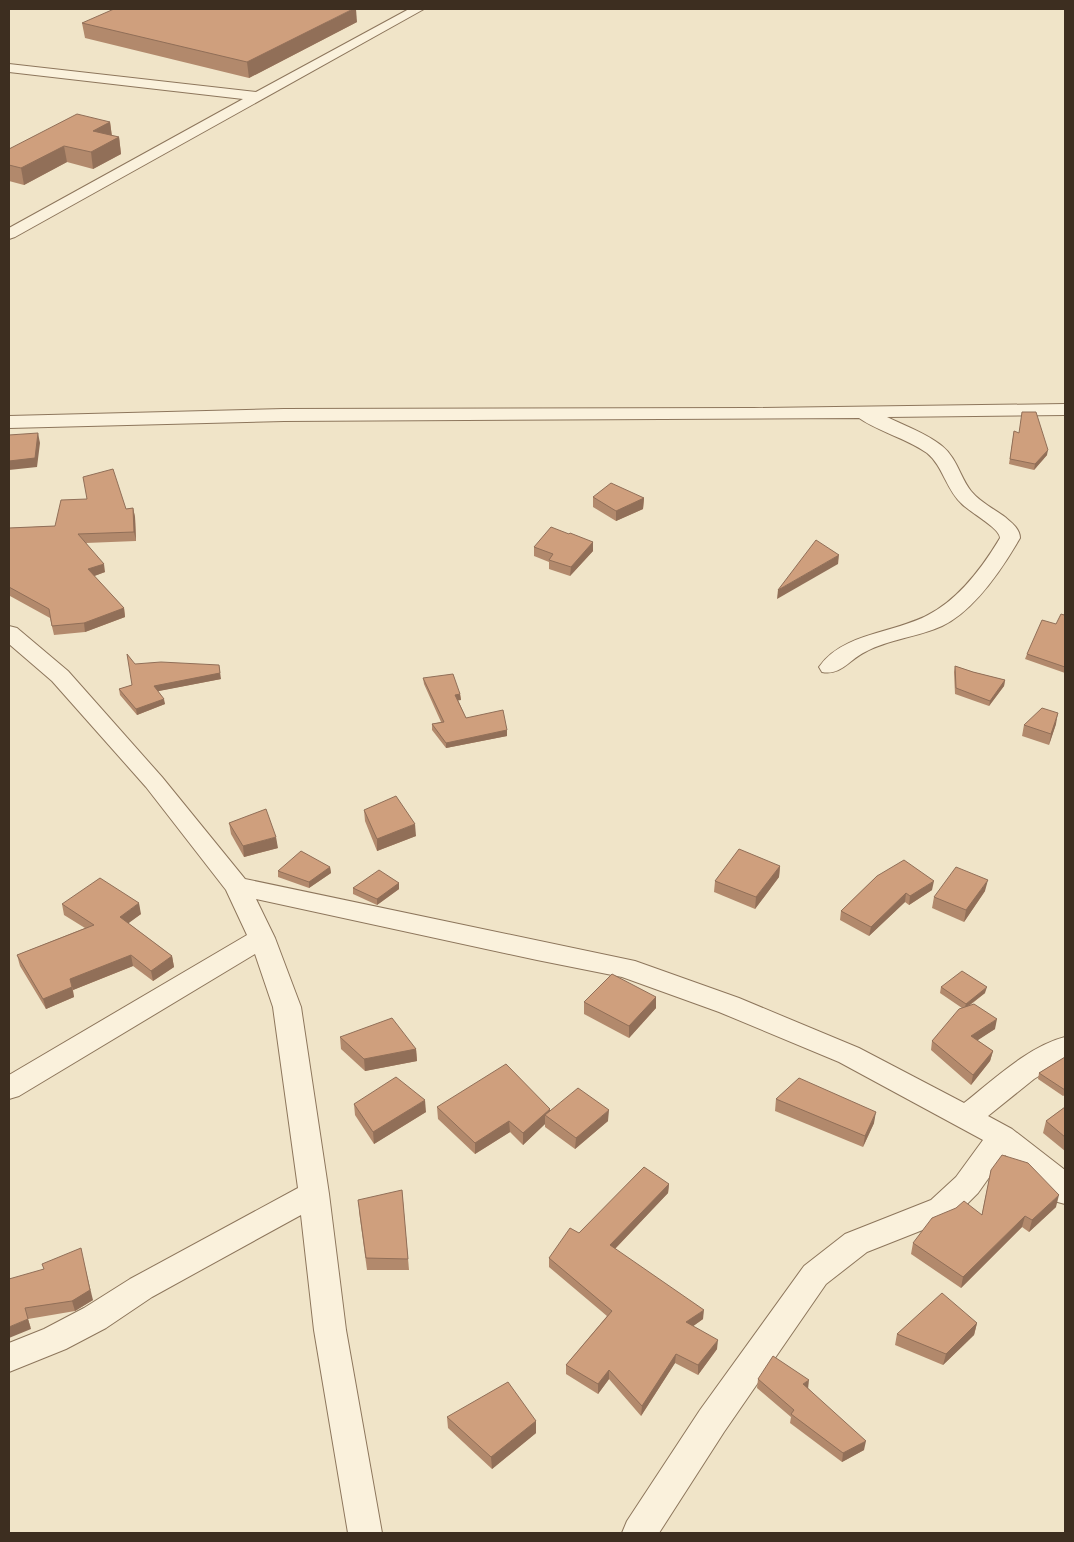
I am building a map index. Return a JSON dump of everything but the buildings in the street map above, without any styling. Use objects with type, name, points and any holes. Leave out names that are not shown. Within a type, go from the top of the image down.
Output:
[{"type":"street","points":[[9,234],[418,9]]},
{"type":"street","points":[[9,68],[259,98]]},
{"type":"street","points":[[9,422],[284,414],[754,414],[1065,408]]},
{"type":"street","points":[[830,667],[857,647],[934,620],[956,607],[995,564],[1010,538],[1010,533],[1005,527],[981,511],[963,494],[942,457],[920,441],[860,412]]},
{"type":"street","points":[[9,633],[60,676],[154,782],[238,886],[262,938],[288,1007],[314,1194],[330,1330],[366,1533]]},
{"type":"street","points":[[238,886],[537,951],[626,968],[729,1006],[849,1055],[1002,1137],[1058,1181],[1065,1192]]},
{"type":"street","points":[[9,1088],[262,938]]},
{"type":"street","points":[[965,1118],[1024,1071],[1065,1047]]},
{"type":"street","points":[[639,1533],[712,1421],[815,1275],[856,1243],[942,1209],[967,1185],[1002,1137]]},
{"type":"street","points":[[9,1358],[55,1339],[95,1318],[141,1288],[314,1194]]}]
